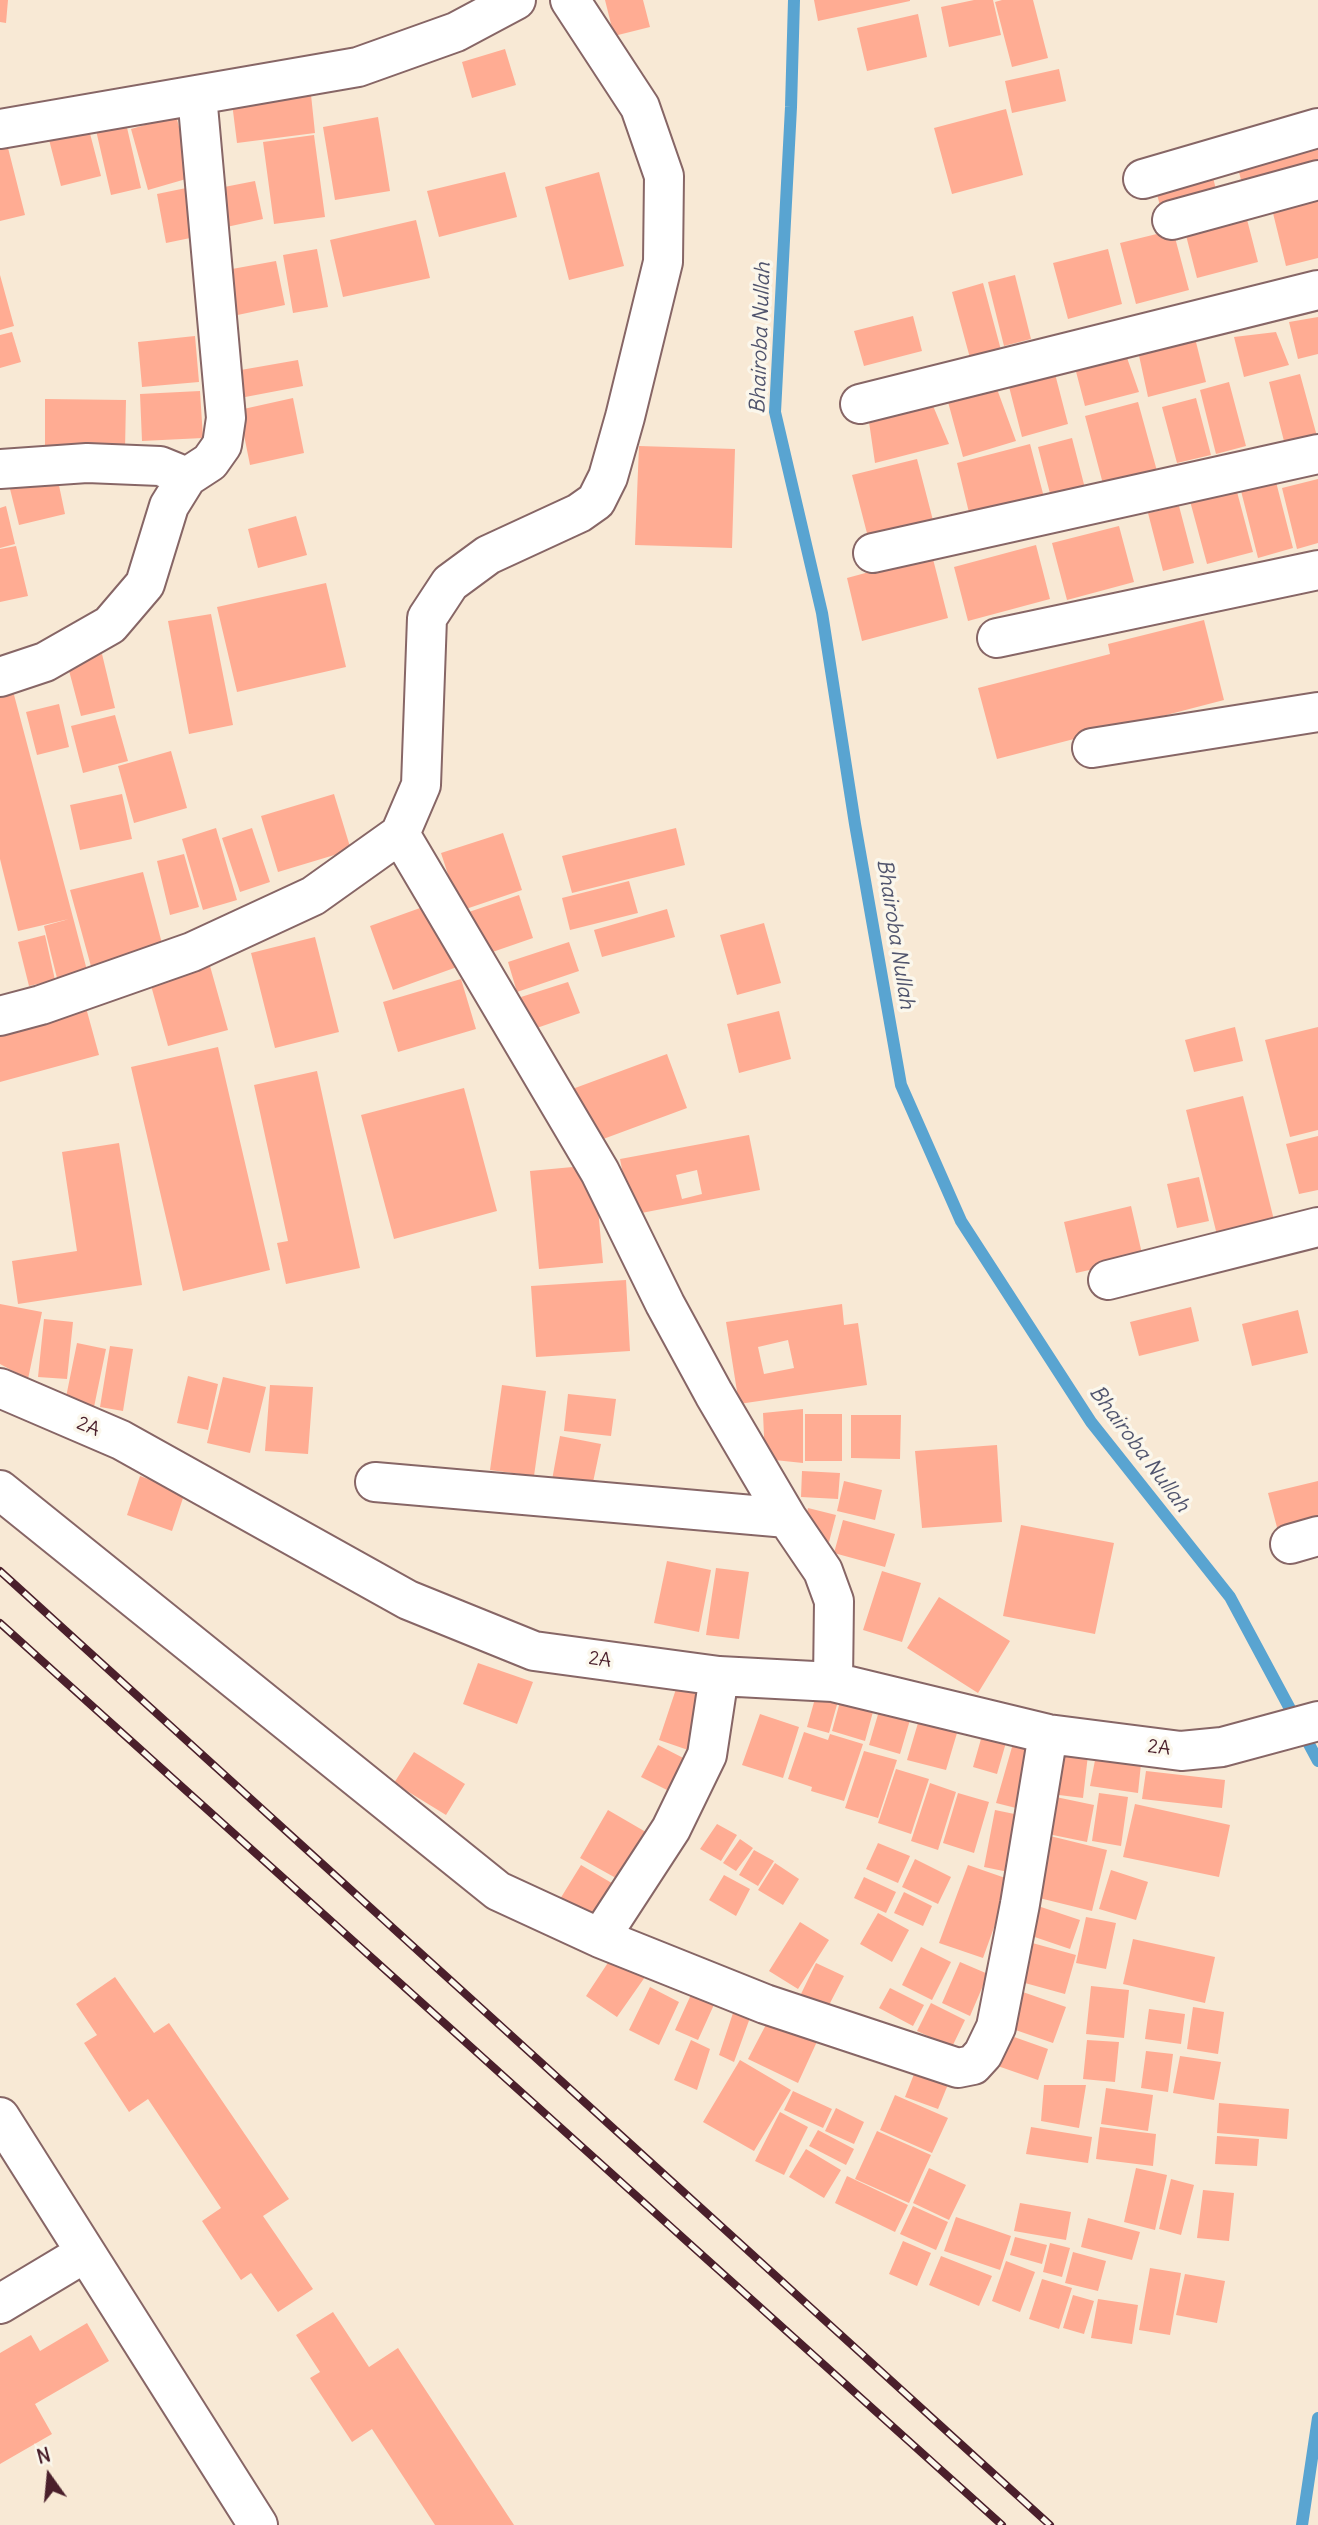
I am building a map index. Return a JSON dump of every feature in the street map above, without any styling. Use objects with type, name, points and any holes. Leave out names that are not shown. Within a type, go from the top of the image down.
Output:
[{"type":"street","points":[[0,129],[358,67],[456,32],[516,0]]},
{"type":"street","points":[[0,1016],[41,1005],[192,952],[313,896],[400,834],[421,785],[427,618],[450,583],[488,555],[579,513],[596,501],[608,477],[625,417],[663,262],[664,176],[640,107],[570,0]]},
{"type":"street","points":[[0,677],[45,662],[110,625],[145,584],[169,506],[187,477],[210,462],[222,445],[226,418],[197,95]]},
{"type":"street","points":[[1143,179],[1318,128]]},
{"type":"street","points":[[1171,220],[1318,180]]},
{"type":"street","points":[[860,404],[1318,290]]},
{"type":"street","points":[[873,553],[1318,454]]},
{"type":"street","points":[[0,469],[87,463],[160,466],[187,477]]},
{"type":"street","points":[[997,638],[1318,570]]},
{"type":"street","points":[[1092,748],[1318,712]]},
{"type":"street","points":[[400,834],[600,1172],[665,1304],[714,1394],[787,1518],[823,1571],[834,1601],[833,1682]]},
{"type":"street","points":[[1108,1280],[1318,1227]]},
{"type":"street","name":"2A","points":[[0,1388],[121,1440],[408,1600],[534,1651],[719,1676],[833,1682],[1048,1734],[1181,1751],[1222,1747],[1318,1721]]},
{"type":"street","points":[[375,1482],[787,1518]]},
{"type":"street","points":[[0,1490],[498,1891],[600,1938],[765,2004],[958,2068],[973,2065],[983,2054],[996,2027],[1020,1904],[1048,1734]]},
{"type":"street","points":[[600,1938],[671,1829],[707,1755],[719,1676]]},
{"type":"street","points":[[0,2118],[258,2525]]},
{"type":"street","points":[[0,2304],[85,2253]]},
{"type":"building","points":[[0,0],[8,0],[6,23],[0,22]]},
{"type":"building","points":[[605,0],[643,0],[650,27],[614,36]]},
{"type":"building","points":[[814,0],[910,0],[910,1],[818,21]]},
{"type":"building","points":[[974,0],[993,0],[1001,35],[949,47],[941,7]]},
{"type":"building","points":[[1033,0],[1048,58],[1012,67],[995,2]]},
{"type":"building","points":[[918,14],[927,57],[867,71],[857,28]]},
{"type":"building","points":[[505,49],[516,85],[472,98],[462,62]]},
{"type":"building","points":[[1059,69],[1066,101],[1012,113],[1005,81]]},
{"type":"building","points":[[310,85],[315,133],[237,143],[231,95]]},
{"type":"building","points":[[1006,109],[1023,175],[952,194],[934,128]]},
{"type":"building","points":[[176,116],[193,177],[148,190],[131,129]]},
{"type":"building","points":[[378,117],[390,191],[335,200],[323,127]]},
{"type":"building","points":[[86,118],[101,176],[61,186],[46,128]]},
{"type":"building","points":[[125,119],[141,188],[111,195],[95,126]]},
{"type":"building","points":[[314,135],[325,217],[274,224],[263,142]]},
{"type":"building","points":[[1318,135],[1318,176],[1245,195],[1235,157]]},
{"type":"building","points":[[7,144],[25,215],[0,221],[0,146]]},
{"type":"building","points":[[1211,169],[1219,202],[1163,217],[1154,183]]},
{"type":"building","points":[[505,172],[517,217],[439,237],[427,191]]},
{"type":"building","points":[[599,172],[624,266],[569,280],[545,187]]},
{"type":"building","points":[[255,181],[263,219],[222,228],[214,189]]},
{"type":"building","points":[[191,187],[200,236],[166,243],[157,194]]},
{"type":"building","points":[[1318,192],[1318,258],[1286,266],[1271,205]]},
{"type":"building","points":[[1243,204],[1258,262],[1197,278],[1182,220]]},
{"type":"building","points":[[416,220],[430,278],[343,297],[330,240]]},
{"type":"building","points":[[1173,230],[1189,290],[1136,304],[1120,243]]},
{"type":"building","points":[[317,249],[328,307],[293,313],[283,255]]},
{"type":"building","points":[[1108,249],[1122,304],[1068,319],[1053,263]]},
{"type":"building","points":[[276,261],[285,305],[228,317],[221,271]]},
{"type":"building","points":[[0,275],[14,326],[0,330]]},
{"type":"building","points":[[1015,275],[1031,339],[1004,346],[988,282]]},
{"type":"building","points":[[983,283],[1001,350],[970,358],[952,292]]},
{"type":"building","points":[[913,316],[922,351],[864,366],[854,331]]},
{"type":"building","points":[[1318,317],[1318,354],[1298,359],[1289,322]]},
{"type":"building","points":[[12,332],[21,362],[0,368],[0,335]]},
{"type":"building","points":[[1276,332],[1289,365],[1244,377],[1234,337]]},
{"type":"building","points":[[1194,334],[1206,382],[1148,397],[1138,351]]},
{"type":"building","points":[[195,336],[199,382],[142,387],[138,342]]},
{"type":"building","points":[[1126,355],[1139,392],[1085,406],[1073,360]]},
{"type":"building","points":[[298,360],[303,386],[240,398],[235,371]]},
{"type":"building","points":[[1053,366],[1068,424],[1022,437],[1007,379]]},
{"type":"building","points":[[1300,374],[1318,440],[1287,453],[1269,382]]},
{"type":"building","points":[[1229,382],[1246,446],[1216,454],[1200,390]]},
{"type":"building","points":[[997,389],[1016,441],[963,457],[948,402]]},
{"type":"building","points":[[200,391],[203,438],[142,441],[140,394]]},
{"type":"building","points":[[293,398],[304,453],[250,465],[239,410]]},
{"type":"building","points":[[1196,398],[1211,455],[1177,463],[1162,407]]},
{"type":"building","points":[[45,399],[126,400],[125,450],[45,448]]},
{"type":"building","points":[[931,401],[949,444],[875,463],[869,422]]},
{"type":"building","points":[[1138,402],[1157,471],[1103,484],[1085,416]]},
{"type":"building","points":[[1072,438],[1087,496],[1053,505],[1038,447]]},
{"type":"building","points":[[1030,444],[1046,505],[972,525],[957,463]]},
{"type":"building","points":[[639,446],[735,449],[732,548],[635,545]]},
{"type":"building","points":[[917,459],[935,528],[870,545],[852,475]]},
{"type":"building","points":[[56,471],[65,514],[19,525],[8,481]]},
{"type":"building","points":[[1275,478],[1293,548],[1258,558],[1240,487]]},
{"type":"building","points":[[1318,479],[1318,543],[1297,549],[1282,488]]},
{"type":"building","points":[[1236,488],[1253,552],[1207,564],[1190,501]]},
{"type":"building","points":[[6,506],[15,544],[0,548],[0,508]]},
{"type":"building","points":[[1179,506],[1194,563],[1163,571],[1148,513]]},
{"type":"building","points":[[296,516],[307,555],[258,568],[248,529]]},
{"type":"building","points":[[1119,526],[1134,582],[1067,600],[1052,543]]},
{"type":"building","points":[[1036,545],[1050,599],[968,621],[954,567]]},
{"type":"building","points":[[16,546],[28,596],[0,602],[0,549]]},
{"type":"building","points":[[932,555],[948,618],[862,641],[847,578]]},
{"type":"building","points":[[326,583],[346,667],[237,692],[217,607]]},
{"type":"building","points":[[211,614],[233,725],[189,734],[168,621]]},
{"type":"building","points":[[1204,620],[1224,700],[997,759],[978,688],[1110,654],[1108,644]]},
{"type":"building","points":[[102,654],[115,708],[81,716],[67,663]]},
{"type":"building","points":[[13,691],[88,974],[58,982],[44,926],[69,919],[18,931],[0,859],[0,693]]},
{"type":"building","points":[[59,704],[69,747],[37,755],[26,712]]},
{"type":"building","points":[[115,715],[128,761],[83,773],[71,726]]},
{"type":"building","points":[[171,751],[187,808],[134,823],[118,766]]},
{"type":"building","points":[[122,794],[132,839],[80,850],[70,805]]},
{"type":"building","points":[[334,794],[351,850],[278,872],[261,816]]},
{"type":"building","points":[[216,828],[237,900],[203,910],[182,839]]},
{"type":"building","points":[[252,828],[270,882],[240,892],[222,838]]},
{"type":"building","points":[[676,828],[685,865],[572,893],[562,856]]},
{"type":"building","points":[[503,833],[522,890],[460,911],[441,853]]},
{"type":"building","points":[[184,854],[199,907],[170,915],[157,861]]},
{"type":"building","points":[[143,872],[164,951],[92,970],[70,890]]},
{"type":"building","points":[[629,881],[638,913],[570,930],[562,898]]},
{"type":"building","points":[[519,895],[533,938],[478,957],[463,914]]},
{"type":"building","points":[[434,903],[457,967],[393,990],[370,926]]},
{"type":"building","points":[[667,909],[675,937],[602,957],[594,930]]},
{"type":"building","points":[[764,923],[781,983],[737,995],[720,935]]},
{"type":"building","points":[[45,935],[55,980],[29,986],[18,942]]},
{"type":"building","points":[[315,937],[339,1032],[275,1048],[251,953]]},
{"type":"building","points":[[569,942],[579,971],[517,992],[508,962]]},
{"type":"building","points":[[210,966],[228,1030],[168,1046],[150,982]]},
{"type":"building","points":[[461,979],[476,1029],[398,1052],[383,1002]]},
{"type":"building","points":[[568,982],[580,1013],[531,1030],[521,997]]},
{"type":"building","points":[[85,1004],[99,1055],[0,1082],[0,1028]]},
{"type":"building","points":[[779,1011],[791,1059],[739,1073],[727,1024]]},
{"type":"building","points":[[1235,1027],[1243,1061],[1194,1072],[1185,1040]]},
{"type":"building","points":[[1318,1027],[1318,1130],[1290,1137],[1265,1040]]},
{"type":"building","points":[[218,1047],[270,1270],[183,1291],[131,1067]]},
{"type":"building","points":[[667,1054],[687,1108],[587,1145],[567,1091]]},
{"type":"building","points":[[317,1071],[360,1268],[286,1284],[277,1243],[288,1241],[254,1085]]},
{"type":"building","points":[[464,1088],[497,1211],[394,1239],[361,1115]]},
{"type":"building","points":[[1243,1096],[1274,1220],[1217,1235],[1186,1110]]},
{"type":"building","points":[[749,1135],[760,1190],[631,1215],[620,1159]],"holes":[[[697,1170],[702,1194],[682,1199],[676,1175]]]},
{"type":"building","points":[[1318,1136],[1318,1190],[1299,1194],[1286,1144]]},
{"type":"building","points":[[119,1143],[142,1285],[18,1304],[12,1261],[77,1251],[62,1152]]},
{"type":"building","points":[[594,1165],[603,1263],[539,1269],[530,1171]]},
{"type":"building","points":[[1199,1177],[1209,1221],[1177,1228],[1167,1184]]},
{"type":"building","points":[[1131,1206],[1143,1258],[1076,1273],[1064,1222]]},
{"type":"building","points":[[626,1280],[630,1351],[536,1357],[531,1286]]},
{"type":"building","points":[[0,1304],[42,1312],[28,1379],[0,1364]]},
{"type":"building","points":[[842,1304],[844,1325],[858,1323],[867,1385],[739,1404],[726,1322]],"holes":[[[788,1340],[794,1368],[764,1374],[758,1347]]]},
{"type":"building","points":[[1191,1307],[1199,1341],[1139,1356],[1130,1322]]},
{"type":"building","points":[[1298,1310],[1308,1353],[1252,1366],[1242,1324]]},
{"type":"building","points":[[44,1319],[73,1322],[67,1379],[38,1377]]},
{"type":"building","points":[[77,1343],[106,1349],[94,1407],[65,1402]]},
{"type":"building","points":[[110,1346],[133,1349],[123,1411],[100,1407]]},
{"type":"building","points":[[188,1376],[218,1384],[208,1430],[177,1423]]},
{"type":"building","points":[[223,1377],[266,1387],[250,1453],[207,1443]]},
{"type":"building","points":[[270,1385],[313,1387],[308,1454],[265,1451]]},
{"type":"building","points":[[502,1385],[546,1391],[534,1476],[490,1470]]},
{"type":"building","points":[[568,1394],[616,1399],[611,1436],[564,1431]]},
{"type":"building","points":[[803,1409],[803,1463],[765,1459],[763,1413]]},
{"type":"building","points":[[805,1414],[842,1414],[842,1461],[805,1461]]},
{"type":"building","points":[[851,1415],[901,1415],[900,1459],[851,1458]]},
{"type":"building","points":[[560,1436],[601,1444],[592,1487],[552,1480]]},
{"type":"building","points":[[997,1445],[1002,1522],[922,1528],[915,1451]]},
{"type":"building","points":[[802,1471],[840,1473],[838,1499],[801,1497]]},
{"type":"building","points":[[140,1476],[185,1492],[172,1531],[127,1515]]},
{"type":"building","points":[[844,1481],[882,1490],[875,1520],[837,1511]]},
{"type":"building","points":[[1318,1481],[1318,1525],[1279,1535],[1268,1493]]},
{"type":"building","points":[[808,1508],[836,1515],[829,1542],[802,1535]]},
{"type":"building","points":[[843,1520],[895,1534],[885,1567],[834,1553]]},
{"type":"building","points":[[1021,1525],[1114,1543],[1095,1634],[1003,1616]]},
{"type":"building","points":[[667,1561],[711,1570],[699,1632],[654,1623]]},
{"type":"building","points":[[716,1568],[749,1572],[739,1639],[706,1635]]},
{"type":"building","points":[[882,1571],[921,1583],[902,1642],[863,1630]]},
{"type":"building","points":[[939,1597],[1010,1641],[978,1693],[907,1648]]},
{"type":"building","points":[[478,1663],[533,1682],[517,1724],[463,1704]]},
{"type":"building","points":[[678,1683],[710,1694],[691,1751],[659,1740]]},
{"type":"building","points":[[818,1688],[840,1694],[829,1733],[807,1727]]},
{"type":"building","points":[[841,1698],[874,1708],[865,1741],[832,1731]]},
{"type":"building","points":[[879,1711],[910,1720],[900,1754],[869,1745]]},
{"type":"building","points":[[760,1714],[799,1727],[783,1778],[742,1765]]},
{"type":"building","points":[[918,1723],[957,1733],[946,1770],[907,1760]]},
{"type":"building","points":[[804,1732],[828,1740],[830,1734],[863,1744],[844,1801],[811,1791],[812,1787],[788,1779]]},
{"type":"building","points":[[983,1732],[1007,1739],[997,1774],[973,1767]]},
{"type":"building","points":[[1014,1740],[1034,1745],[1016,1808],[996,1803]]},
{"type":"building","points":[[658,1745],[693,1763],[677,1795],[641,1777]]},
{"type":"building","points":[[1049,1750],[1088,1755],[1083,1798],[1043,1793]]},
{"type":"building","points":[[1097,1750],[1142,1754],[1138,1793],[1090,1786]]},
{"type":"building","points":[[864,1751],[897,1760],[878,1818],[845,1808]]},
{"type":"building","points":[[414,1752],[465,1784],[446,1815],[394,1783]]},
{"type":"building","points":[[896,1769],[929,1779],[911,1834],[878,1823]]},
{"type":"building","points":[[1146,1771],[1225,1780],[1222,1808],[1142,1799]]},
{"type":"building","points":[[930,1783],[956,1792],[938,1850],[911,1841]]},
{"type":"building","points":[[958,1793],[989,1802],[974,1853],[943,1843]]},
{"type":"building","points":[[1099,1793],[1128,1797],[1121,1846],[1092,1841]]},
{"type":"building","points":[[1051,1796],[1094,1805],[1087,1842],[1043,1833]]},
{"type":"building","points":[[1135,1804],[1230,1825],[1219,1877],[1123,1857]]},
{"type":"building","points":[[608,1810],[651,1835],[623,1882],[580,1858]]},
{"type":"building","points":[[995,1810],[1029,1817],[1018,1874],[984,1867]]},
{"type":"building","points":[[717,1824],[737,1835],[721,1861],[700,1849]]},
{"type":"building","points":[[1042,1834],[1107,1850],[1092,1911],[1027,1895]]},
{"type":"building","points":[[740,1839],[753,1848],[736,1871],[723,1863]]},
{"type":"building","points":[[878,1843],[910,1856],[898,1883],[866,1869]]},
{"type":"building","points":[[754,1850],[774,1861],[758,1886],[739,1875]]},
{"type":"building","points":[[915,1859],[951,1877],[938,1904],[902,1887]]},
{"type":"building","points":[[775,1863],[799,1879],[783,1905],[758,1890]]},
{"type":"building","points":[[581,1865],[622,1889],[599,1928],[557,1904]]},
{"type":"building","points":[[968,1865],[1011,1880],[983,1958],[939,1943]]},
{"type":"building","points":[[1111,1870],[1148,1882],[1136,1920],[1099,1909]]},
{"type":"building","points":[[724,1875],[750,1889],[736,1916],[709,1900]]},
{"type":"building","points":[[864,1877],[896,1892],[886,1913],[854,1898]]},
{"type":"building","points":[[904,1892],[932,1906],[923,1926],[894,1913]]},
{"type":"building","points":[[1026,1902],[1080,1920],[1070,1949],[1017,1931]]},
{"type":"building","points":[[878,1913],[909,1930],[892,1962],[860,1944]]},
{"type":"building","points":[[1086,1917],[1116,1923],[1106,1969],[1076,1963]]},
{"type":"building","points":[[800,1922],[829,1940],[798,1989],[769,1971]]},
{"type":"building","points":[[1133,1939],[1215,1957],[1205,2003],[1123,1984]]},
{"type":"building","points":[[1025,1941],[1076,1955],[1065,1994],[1014,1980]]},
{"type":"building","points":[[921,1947],[951,1962],[932,2000],[902,1985]]},
{"type":"building","points":[[613,1955],[645,1977],[617,2017],[586,1996]]},
{"type":"building","points":[[960,1962],[988,1974],[970,2016],[942,2003]]},
{"type":"building","points":[[816,1963],[844,1976],[828,2007],[801,1994]]},
{"type":"building","points":[[115,1977],[154,2033],[169,2023],[289,2199],[263,2216],[313,2289],[278,2312],[251,2273],[241,2280],[202,2221],[221,2208],[148,2099],[129,2112],[84,2043],[97,2035],[76,2004]]},
{"type":"building","points":[[1091,1986],[1129,1990],[1124,2038],[1086,2034]]},
{"type":"building","points":[[650,1987],[679,2002],[659,2045],[629,2030]]},
{"type":"building","points":[[694,1988],[717,1998],[698,2040],[675,2030]]},
{"type":"building","points":[[890,1988],[924,2005],[913,2026],[879,2008]]},
{"type":"building","points":[[1017,1990],[1066,2007],[1053,2043],[1004,2026]]},
{"type":"building","points":[[737,2001],[751,2015],[734,2062],[719,2055]]},
{"type":"building","points":[[931,2003],[965,2020],[952,2047],[917,2031]]},
{"type":"building","points":[[1193,2007],[1224,2012],[1218,2054],[1187,2049]]},
{"type":"building","points":[[1149,2009],[1185,2014],[1181,2044],[1145,2039]]},
{"type":"building","points":[[770,2017],[820,2035],[798,2083],[748,2059]]},
{"type":"building","points":[[1000,2032],[1048,2049],[1038,2080],[989,2063]]},
{"type":"building","points":[[691,2040],[710,2049],[697,2090],[674,2080]]},
{"type":"building","points":[[1087,2040],[1119,2042],[1115,2082],[1083,2079]]},
{"type":"building","points":[[1146,2051],[1173,2054],[1168,2092],[1141,2088]]},
{"type":"building","points":[[1180,2056],[1221,2062],[1214,2100],[1173,2093]]},
{"type":"building","points":[[740,2060],[791,2090],[754,2151],[703,2122]]},
{"type":"building","points":[[918,2064],[951,2077],[938,2109],[905,2097]]},
{"type":"building","points":[[1044,2085],[1086,2085],[1079,2128],[1041,2121]]},
{"type":"building","points":[[1106,2088],[1153,2095],[1148,2131],[1101,2124]]},
{"type":"building","points":[[793,2091],[832,2109],[823,2128],[784,2110]]},
{"type":"building","points":[[895,2095],[948,2118],[932,2153],[880,2130]]},
{"type":"building","points":[[1219,2103],[1289,2109],[1287,2139],[1217,2133]]},
{"type":"building","points":[[836,2108],[864,2122],[854,2144],[825,2131]]},
{"type":"building","points":[[780,2112],[808,2127],[784,2175],[755,2161]]},
{"type":"building","points":[[1031,2127],[1092,2137],[1088,2163],[1026,2154]]},
{"type":"building","points":[[1100,2127],[1156,2134],[1153,2166],[1096,2159]]},
{"type":"building","points":[[818,2130],[854,2149],[846,2165],[809,2146]]},
{"type":"building","points":[[877,2131],[931,2155],[909,2203],[855,2179]]},
{"type":"building","points":[[1217,2136],[1259,2139],[1257,2166],[1215,2164]]},
{"type":"building","points":[[806,2149],[841,2170],[824,2198],[789,2177]]},
{"type":"building","points":[[929,2168],[966,2185],[949,2220],[913,2203]]},
{"type":"building","points":[[1136,2168],[1167,2175],[1155,2230],[1124,2222]]},
{"type":"building","points":[[847,2176],[908,2205],[895,2232],[835,2203]]},
{"type":"building","points":[[1171,2179],[1194,2185],[1181,2235],[1159,2229]]},
{"type":"building","points":[[1203,2190],[1234,2193],[1229,2241],[1197,2238]]},
{"type":"building","points":[[1020,2203],[1071,2212],[1066,2240],[1014,2231]]},
{"type":"building","points":[[913,2206],[948,2222],[936,2250],[900,2234]]},
{"type":"building","points":[[956,2217],[1011,2236],[1000,2270],[944,2251]]},
{"type":"building","points":[[1088,2218],[1140,2232],[1132,2260],[1081,2247]]},
{"type":"building","points":[[1015,2237],[1047,2245],[1042,2264],[1010,2255]]},
{"type":"building","points":[[903,2241],[931,2253],[917,2286],[889,2274]]},
{"type":"building","points":[[1050,2243],[1070,2248],[1062,2277],[1043,2272]]},
{"type":"building","points":[[1073,2252],[1106,2261],[1098,2291],[1065,2283]]},
{"type":"building","points":[[941,2256],[992,2276],[979,2306],[929,2285]]},
{"type":"building","points":[[1006,2261],[1035,2272],[1020,2312],[992,2301]]},
{"type":"building","points":[[1150,2268],[1181,2273],[1170,2335],[1139,2330]]},
{"type":"building","points":[[1185,2274],[1225,2281],[1217,2323],[1176,2315]]},
{"type":"building","points":[[1042,2279],[1072,2288],[1059,2329],[1029,2319]]},
{"type":"building","points":[[1073,2295],[1094,2301],[1084,2334],[1063,2328]]},
{"type":"building","points":[[1098,2299],[1138,2305],[1132,2344],[1091,2338]]},
{"type":"building","points":[[333,2312],[369,2367],[398,2348],[514,2525],[435,2525],[372,2429],[352,2442],[310,2378],[320,2372],[296,2335]]},
{"type":"building","points":[[87,2323],[109,2361],[35,2404],[52,2434],[0,2464],[0,2353],[31,2335],[40,2351]]},
{"type":"waterway","name":"Bhairoba Nullah","points":[[794,0],[775,412],[822,613],[855,824],[901,1085],[961,1221],[1091,1422],[1230,1597],[1318,1761]]},
{"type":"waterway","name":"Bhairoba Nullah","points":[[1302,2525],[1318,2418]]},
{"type":"railway","points":[[0,1571],[1050,2525]]},
{"type":"railway","points":[[0,1623],[1002,2525]]}]
